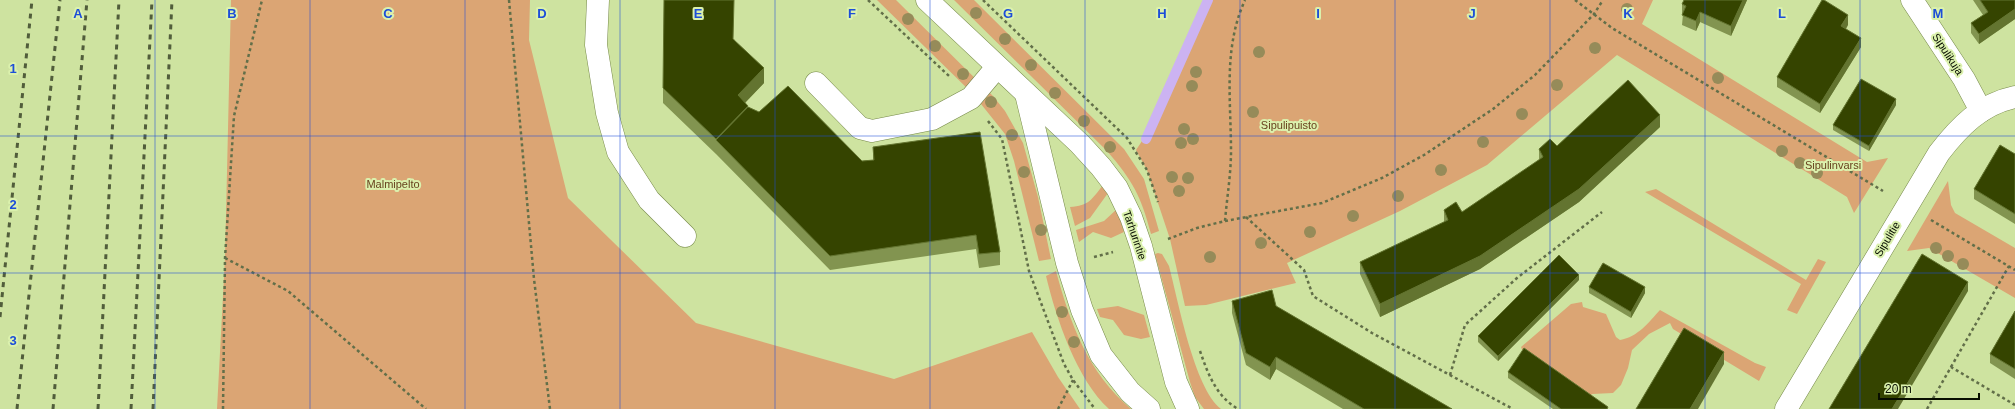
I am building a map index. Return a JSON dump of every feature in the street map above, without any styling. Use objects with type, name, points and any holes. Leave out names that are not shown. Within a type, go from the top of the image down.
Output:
[{"type":"street","points":[[598,0],[596,45],[607,113],[618,152],[649,200],[685,236]]},
{"type":"street","name":"Tarhurintie","points":[[927,0],[1080,144],[1101,167],[1117,188],[1141,246],[1176,382],[1188,409]]},
{"type":"street","name":"Sipulikuja","points":[[1912,0],[1964,79],[1981,111]]},
{"type":"street","points":[[816,83],[860,128],[872,131],[932,119],[971,98],[997,67]]},
{"type":"street","points":[[1026,94],[1067,263],[1082,310],[1101,354],[1125,386],[1149,409]]},
{"type":"street","name":"Sipulitie","points":[[1786,409],[1939,153],[1957,129],[1981,111],[2004,99],[2015,97]]},
{"type":"path","points":[[223,409],[225,258],[234,116],[262,0]]},
{"type":"path","points":[[509,0],[534,279],[550,409]]},
{"type":"path","points":[[868,0],[971,98],[1002,139],[1029,271],[1064,364],[1073,380],[1095,409]]},
{"type":"path","points":[[1225,221],[1231,154],[1229,66],[1232,43],[1240,10],[1245,0]]},
{"type":"path","points":[[1575,0],[1612,28],[2015,270]]},
{"type":"path","points":[[1197,228],[1225,221],[1322,203],[1382,178],[1424,155],[1493,109],[1535,75],[1594,14],[1603,0]]},
{"type":"path","points":[[1450,375],[1465,325],[1517,278],[1602,212]]},
{"type":"path","points":[[1246,217],[1304,270],[1313,296],[1372,333],[1513,409]]},
{"type":"path","points":[[225,258],[288,291],[426,409]]},
{"type":"path","points":[[1927,409],[2009,266]]},
{"type":"path","points":[[1951,368],[2015,405]]},
{"type":"path","points":[[1058,409],[1073,380]]},
{"type":"green space","name":"Malmipelto","points":[[231,0],[530,0],[529,40],[568,198],[696,323],[894,379],[1032,332],[1058,377],[1080,409],[217,409],[225,258]]},
{"type":"green space","points":[[877,0],[896,0],[993,96],[1005,111],[1023,143],[1038,197],[1051,259],[1039,261],[1014,161],[1005,134],[973,94]]},
{"type":"green space","points":[[954,0],[974,0],[1124,149],[1144,179],[1159,231],[1151,234],[1144,209],[1130,180],[1107,151]]},
{"type":"green space","name":"Sipulipuisto","points":[[1208,0],[1653,0],[1642,24],[1867,162],[1888,158],[1854,213],[1847,197],[1617,55],[1487,165],[1400,211],[1287,263],[1296,283],[1206,305],[1185,306],[1170,239],[1147,170],[1136,150],[1150,129]]},
{"type":"green space","points":[[1948,181],[1951,205],[1955,213],[2015,248],[2015,298],[1929,248],[1907,251]]},
{"type":"green space","points":[[1103,185],[1108,193],[1090,218],[1075,226],[1070,207],[1082,205],[1090,201]]},
{"type":"green space","points":[[1656,189],[1806,280],[1818,259],[1826,262],[1797,314],[1787,310],[1801,284],[1645,192]]},
{"type":"green space","points":[[1117,209],[1124,232],[1111,238],[1093,232],[1079,242],[1076,230],[1104,221]]},
{"type":"green space","points":[[1155,254],[1162,254],[1169,266],[1188,342],[1203,383],[1211,398],[1221,409],[1204,409],[1195,397]]},
{"type":"green space","points":[[1056,271],[1061,290],[1075,328],[1092,363],[1103,380],[1131,409],[1109,409],[1087,382],[1069,347],[1050,293],[1046,276]]},
{"type":"green space","points":[[1582,302],[1583,307],[1606,314],[1616,337],[1620,340],[1632,336],[1638,332],[1660,310],[1755,363],[1766,367],[1759,381],[1673,329],[1670,323],[1649,334],[1632,350],[1628,368],[1621,385],[1613,393],[1592,394],[1588,399],[1524,354],[1521,347],[1571,304]]},
{"type":"green space","points":[[1118,306],[1144,315],[1150,337],[1141,339],[1124,335],[1113,320],[1100,317],[1097,309]]},
{"type":"building","points":[[664,0],[734,0],[733,39],[764,68],[738,95],[748,106],[716,139],[663,88]]},
{"type":"building","points":[[1684,0],[1743,0],[1731,26],[1700,12],[1696,21],[1682,15],[1686,6],[1682,4]]},
{"type":"building","points":[[1822,0],[1848,15],[1841,26],[1861,38],[1820,104],[1777,77]]},
{"type":"building","points":[[1980,0],[2015,0],[2015,9],[1979,34],[1971,23],[1988,12]]},
{"type":"building","points":[[1861,79],[1896,99],[1869,146],[1833,125]]},
{"type":"building","points":[[1628,80],[1660,115],[1579,189],[1480,256],[1380,304],[1360,262],[1448,220],[1444,210],[1456,202],[1462,212],[1543,157],[1539,149],[1550,139],[1557,146]]},
{"type":"building","points":[[788,86],[862,161],[874,160],[873,147],[980,132],[1000,252],[979,254],[976,235],[830,256],[716,140],[748,107],[759,112]]},
{"type":"building","points":[[2000,145],[2015,154],[2015,214],[1974,189]]},
{"type":"building","points":[[1922,254],[1968,282],[1892,409],[1829,409]]},
{"type":"building","points":[[1559,255],[1579,275],[1498,356],[1478,336]]},
{"type":"building","points":[[1603,263],[1645,287],[1631,312],[1589,287]]},
{"type":"building","points":[[1272,290],[1276,306],[1452,409],[1364,409],[1276,357],[1270,367],[1246,353],[1232,301]]},
{"type":"building","points":[[2015,311],[2015,369],[1990,354]]},
{"type":"building","points":[[1684,328],[1724,352],[1690,409],[1636,409]]},
{"type":"building","points":[[1524,348],[1608,407],[1607,409],[1561,409],[1508,372]]},
{"type":"waterway","points":[[1146,139],[1208,0]]},
{"type":"railway","points":[[0,317],[32,0]]},
{"type":"railway","points":[[17,409],[60,0]]},
{"type":"railway","points":[[53,409],[87,0]]},
{"type":"railway","points":[[98,409],[119,0]]},
{"type":"railway","points":[[131,409],[152,0]]},
{"type":"railway","points":[[153,409],[172,0]]},
{"type":"park label","name":"Sipulinvarsi","points":[[1833,165]]}]
